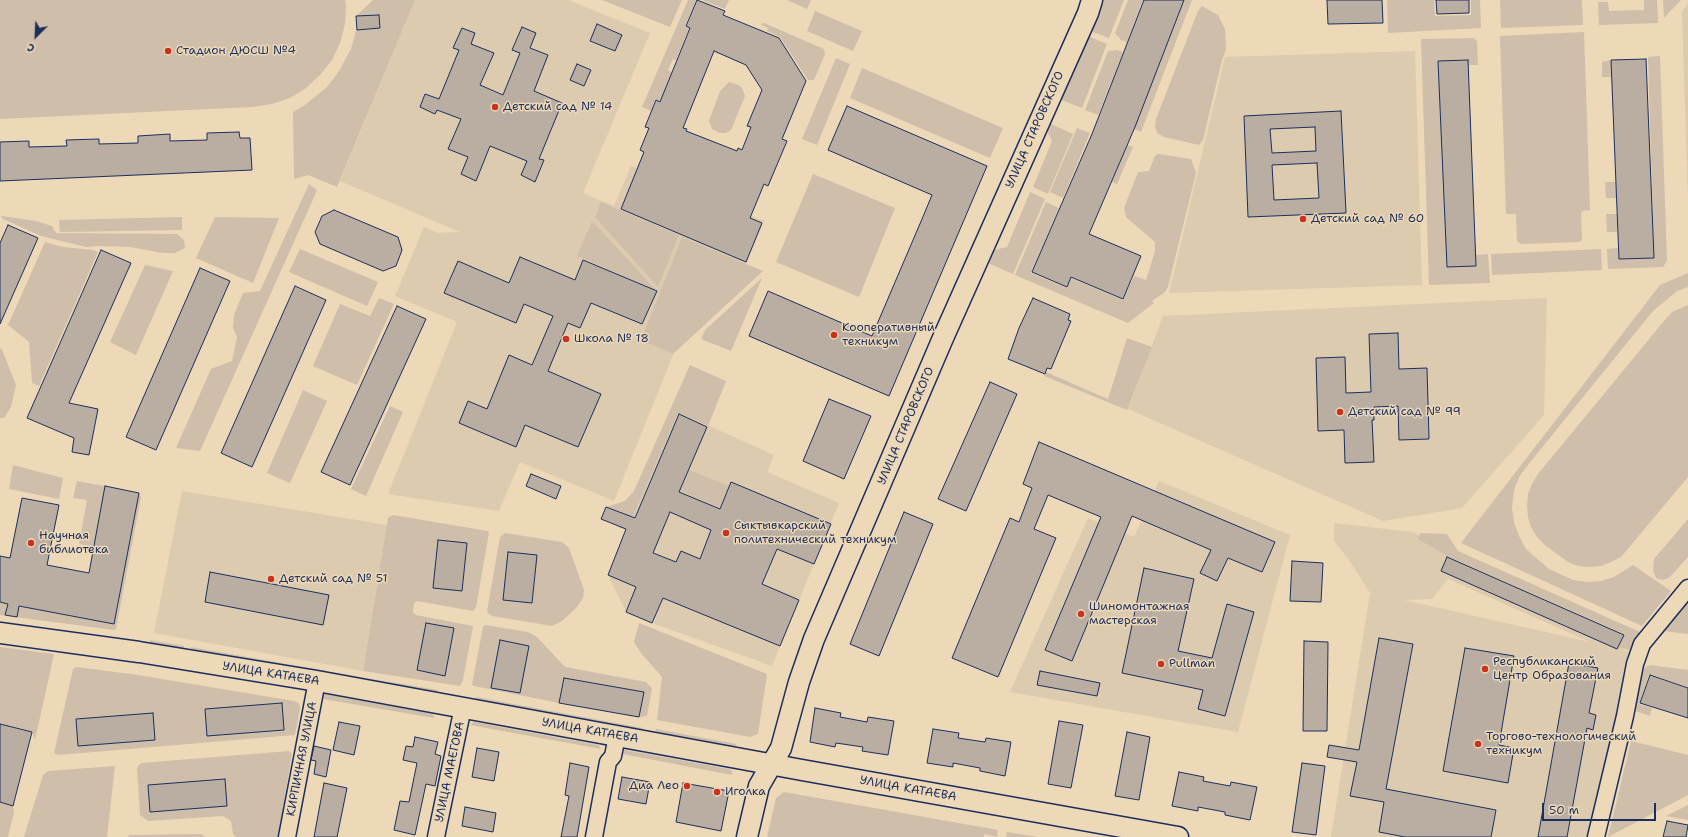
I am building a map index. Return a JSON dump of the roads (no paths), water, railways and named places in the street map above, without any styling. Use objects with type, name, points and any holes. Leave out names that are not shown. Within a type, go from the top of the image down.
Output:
[{"type":"street","name":"УЛИЦА СТАРОВСКОГО","points":[[747,837],[759,786],[781,748],[799,682],[814,639],[943,338],[1088,13],[1092,0]]},
{"type":"street","points":[[1596,837],[1625,716],[1635,664],[1642,644],[1688,588]]},
{"type":"street","name":"УЛИЦА КАТАЕВА","points":[[0,633],[139,652],[317,681],[771,765],[1178,837]]},
{"type":"street","name":"КИРПИЧНАЯ УЛИЦА","points":[[287,837],[317,681]]},
{"type":"street","name":"УЛИЦА МАЕГОВА","points":[[436,837],[463,708]]},
{"type":"street","points":[[594,837],[608,762],[612,756],[617,736]]},
{"type":"place","name":"Стадион ДЮСШ №4","points":[[168,51]]},
{"type":"place","name":"Детский сад № 14","points":[[495,107]]},
{"type":"place","name":"Детский сад № 60","points":[[1303,219]]},
{"type":"place","name":"Кооперативный техникум","points":[[834,335]]},
{"type":"place","name":"Школа № 18","points":[[566,339]]},
{"type":"place","name":"Детский сад № 99","points":[[1340,412]]},
{"type":"place","name":"Сыктывкарский политехнический техникум","points":[[726,533]]},
{"type":"place","name":"Научная библиотека","points":[[31,543]]},
{"type":"place","name":"Детский сад № 51","points":[[271,579]]},
{"type":"place","name":"Шиномонтажная мастерская","points":[[1081,614]]},
{"type":"place","name":"Pullman","points":[[1161,664]]},
{"type":"place","name":"Республиканский Центр Образования","points":[[1485,669]]},
{"type":"place","name":"Торгово-технологический техникум","points":[[1478,744]]},
{"type":"place","name":"Диа Лео","points":[[687,786]]},
{"type":"place","name":"Иголка","points":[[717,792]]}]
